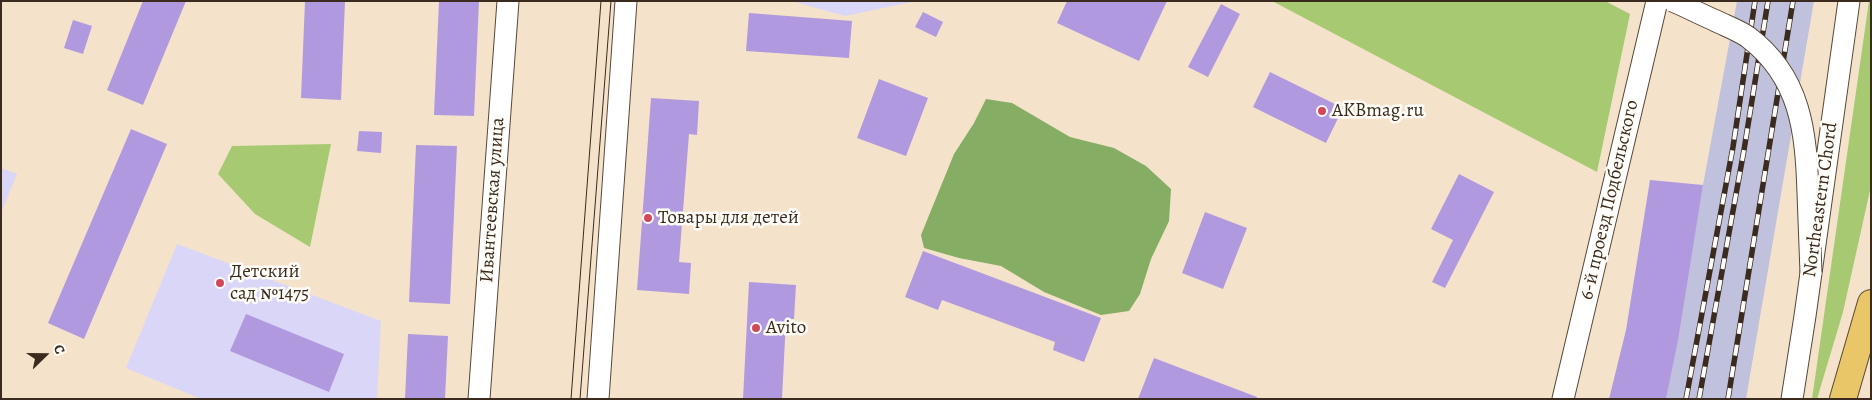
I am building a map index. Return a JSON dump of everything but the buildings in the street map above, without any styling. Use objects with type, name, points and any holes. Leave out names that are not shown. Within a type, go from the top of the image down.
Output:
[{"type":"main road","points":[[1843,399],[1871,303]]},
{"type":"street","name":"Ивантеевская улица","points":[[479,399],[508,1]]},
{"type":"street","points":[[598,399],[626,1]]},
{"type":"street","name":"6-й проезд Подбельского","points":[[1562,399],[1657,1]]},
{"type":"street","points":[[1673,1],[1735,29],[1747,37],[1774,62],[1792,90],[1800,112],[1807,154],[1811,273]]},
{"type":"street","name":"Northeastern Chord","points":[[1792,399],[1849,1]]},
{"type":"shaded area","points":[[791,1],[917,1],[845,16]]},
{"type":"shaded area","points":[[1737,1],[1814,1],[1746,399],[1666,399],[1703,185]]},
{"type":"shaded area","points":[[1,168],[17,174],[1,213]]},
{"type":"shaded area","name":"Детский сад №1475","points":[[177,244],[381,321],[377,399],[201,399],[126,368]]},
{"type":"green space","points":[[1272,1],[1605,1],[1630,14],[1597,172]]},
{"type":"green space","points":[[1869,1],[1871,1],[1871,186],[1843,312],[1817,399],[1812,399]]},
{"type":"green space","points":[[986,99],[1012,103],[1070,137],[1114,148],[1146,166],[1171,189],[1169,221],[1151,259],[1140,294],[1129,311],[1101,315],[1044,292],[1001,266],[959,258],[924,248],[921,235],[954,154],[974,123]]},
{"type":"green space","points":[[331,144],[310,247],[255,214],[218,174],[232,146]]},
{"type":"tram line","points":[[571,399],[601,1]]},
{"type":"tram line","points":[[580,399],[611,1]]},
{"type":"railway","points":[[1686,399],[1733,147],[1755,1]]},
{"type":"railway","points":[[1699,399],[1744,150],[1768,1]]},
{"type":"railway","points":[[1728,399],[1793,1]]},
{"type":"place","name":"AKBmag.ru","points":[[1322,111]]},
{"type":"place","name":"Товары для детей","points":[[648,218]]},
{"type":"place","name":"Детский сад №1475","points":[[220,283]]},
{"type":"place","name":"Avito","points":[[756,328]]}]
